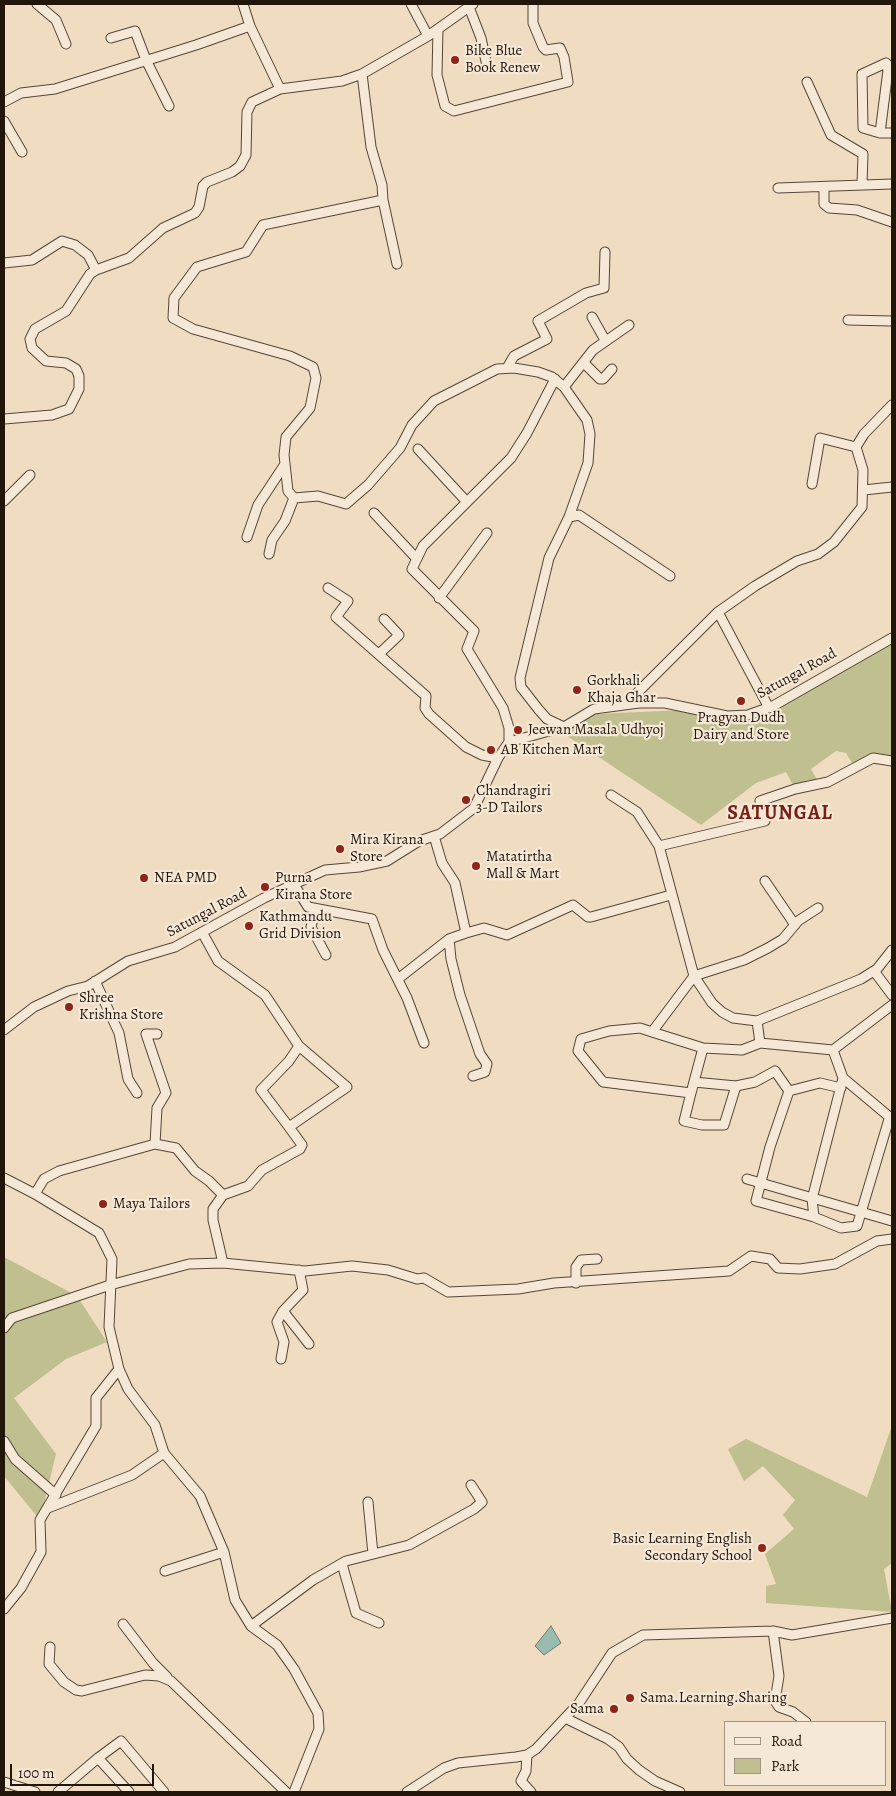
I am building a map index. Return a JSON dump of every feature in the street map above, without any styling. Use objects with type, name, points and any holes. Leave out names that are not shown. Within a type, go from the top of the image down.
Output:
[{"type":"street","points":[[37,4],[56,20],[66,44]]},
{"type":"street","points":[[243,4],[250,26],[280,89]]},
{"type":"street","points":[[411,4],[428,36]]},
{"type":"street","points":[[438,29],[437,75],[445,106],[454,111],[568,82],[564,57],[560,48],[546,50],[543,47],[533,23],[533,4]]},
{"type":"street","points":[[4,419],[52,415],[69,409],[79,389],[79,376],[76,369],[66,363],[46,361],[32,348],[30,339],[35,329],[66,311],[90,274],[129,258],[163,228],[195,213],[199,207],[203,186],[222,174],[232,172],[244,160],[246,150],[246,119],[252,102],[280,89],[334,82],[362,74],[428,36],[471,5],[487,66]]},
{"type":"street","points":[[4,102],[21,93],[55,89],[250,26]]},
{"type":"street","points":[[111,38],[135,31],[146,60],[169,106]]},
{"type":"street","points":[[880,133],[889,66],[862,74],[863,128],[880,133],[892,133]]},
{"type":"street","points":[[362,74],[371,147],[382,185],[383,200],[397,264]]},
{"type":"street","points":[[807,82],[831,135],[863,154],[862,185]]},
{"type":"street","points":[[4,122],[22,152]]},
{"type":"street","points":[[778,188],[824,188],[892,184]]},
{"type":"street","points":[[824,188],[824,204],[829,208],[858,210],[892,222]]},
{"type":"street","points":[[294,498],[288,491],[285,464],[286,437],[310,408],[316,378],[313,367],[290,356],[194,330],[173,318],[174,298],[197,266],[246,252],[263,225],[383,200]]},
{"type":"street","points":[[4,263],[32,260],[62,241],[75,245],[88,255],[96,270]]},
{"type":"street","points":[[507,368],[514,356],[547,339],[538,320],[586,293],[604,288],[605,252]]},
{"type":"street","points":[[592,317],[605,340]]},
{"type":"street","points":[[848,320],[892,321]]},
{"type":"street","points":[[564,388],[593,350],[605,340],[630,325]]},
{"type":"street","points":[[584,363],[600,379],[603,379],[612,369]]},
{"type":"street","points":[[294,498],[318,496],[346,504],[368,485],[400,448],[412,425],[434,401],[497,369],[507,368],[538,372],[555,379],[564,388],[586,420],[590,434],[588,463],[569,517],[549,558],[520,678],[521,687],[539,710],[547,718],[564,726]]},
{"type":"street","points":[[509,742],[509,728],[503,708],[467,648],[474,631],[412,570],[423,546],[510,458],[527,433],[555,379]]},
{"type":"street","points":[[639,703],[638,692],[718,612],[797,560],[818,554],[834,542],[862,507],[864,490],[863,470],[856,447],[864,434],[892,405]]},
{"type":"street","points":[[812,484],[820,438],[856,447]]},
{"type":"street","points":[[418,449],[466,501]]},
{"type":"street","points":[[247,536],[258,505],[285,464]]},
{"type":"street","points":[[4,501],[30,475]]},
{"type":"street","points":[[864,490],[892,487]]},
{"type":"street","points":[[268,554],[272,540],[285,521],[294,498]]},
{"type":"street","points":[[374,513],[416,558]]},
{"type":"street","points":[[569,517],[579,515],[670,576]]},
{"type":"street","points":[[439,598],[487,532]]},
{"type":"street","points":[[328,588],[348,601],[336,617],[426,696],[425,708],[429,714],[466,747],[482,755],[498,758]]},
{"type":"street","points":[[718,612],[769,708]]},
{"type":"street","points":[[379,654],[398,635],[384,619]]},
{"type":"street","name":"Satungal Road","points":[[4,1030],[34,1007],[96,981],[128,961],[175,947],[264,898],[295,886],[325,870],[359,867],[387,860],[419,841],[440,834],[474,808],[498,758],[509,742],[564,726],[594,709],[639,703],[665,703],[727,716],[748,716],[769,708],[892,638]]},
{"type":"street","points":[[659,846],[765,821],[760,801],[795,789],[828,782],[873,758],[892,761]]},
{"type":"street","points":[[611,795],[637,812],[659,846],[694,976],[712,1003],[722,1012],[733,1018],[757,1021],[861,979],[874,971],[892,950]]},
{"type":"street","points":[[434,836],[442,863],[454,883],[466,933]]},
{"type":"street","points":[[765,881],[795,925]]},
{"type":"street","points":[[295,886],[308,907],[372,919],[383,950],[398,979],[424,1043]]},
{"type":"street","points":[[398,979],[449,939],[466,933],[484,928],[506,935],[573,904],[588,917],[591,917],[671,896]]},
{"type":"street","points":[[652,1032],[694,976],[744,960],[768,948],[783,939],[795,925],[818,908]]},
{"type":"street","points":[[319,909],[311,927],[326,955]]},
{"type":"street","points":[[202,932],[218,961],[265,995],[299,1046],[347,1087],[289,1127]]},
{"type":"street","points":[[449,939],[451,959],[460,994],[480,1054],[487,1064],[485,1072],[473,1076]]},
{"type":"street","points":[[874,971],[892,995]]},
{"type":"street","points":[[96,981],[119,1033],[128,1079],[137,1093]]},
{"type":"street","points":[[691,1093],[603,1082],[578,1051],[581,1040],[609,1031],[640,1028],[703,1048],[742,1050],[760,1043],[833,1050],[892,1005]]},
{"type":"street","points":[[757,1021],[760,1043]]},
{"type":"street","points":[[155,1144],[157,1108],[166,1093],[146,1034],[157,1034]]},
{"type":"street","points":[[223,1264],[213,1220],[213,1209],[223,1195],[248,1186],[262,1170],[300,1149],[302,1145],[260,1090],[289,1061],[299,1046]]},
{"type":"street","points":[[703,1048],[684,1121],[702,1125],[724,1125],[736,1086]]},
{"type":"street","points":[[789,1091],[770,1147],[756,1201],[814,1217],[841,1228],[857,1226],[891,1119],[843,1078],[833,1050]]},
{"type":"street","points":[[694,1082],[736,1086],[755,1082],[775,1071],[789,1091]]},
{"type":"street","points":[[814,1217],[812,1199],[843,1078]]},
{"type":"street","points":[[789,1091],[820,1083],[841,1088]]},
{"type":"street","points":[[35,1194],[44,1179],[59,1170],[155,1144],[176,1148],[195,1171],[209,1180],[223,1195]]},
{"type":"street","points":[[4,1178],[35,1194],[100,1233],[112,1259],[109,1327],[120,1369],[128,1389],[155,1425],[164,1452],[200,1496],[224,1552],[235,1600],[251,1626],[277,1645],[294,1669],[318,1713],[318,1729],[294,1792]]},
{"type":"street","points":[[747,1179],[862,1214],[892,1221]]},
{"type":"street","points":[[4,1328],[12,1318],[110,1284],[188,1264],[223,1264],[320,1271],[352,1266],[388,1270],[416,1279],[424,1278],[448,1292],[518,1289],[729,1271],[751,1256],[770,1259],[778,1268],[800,1269],[835,1264],[877,1241],[892,1239]]},
{"type":"street","points":[[576,1283],[576,1267],[581,1260],[597,1259]]},
{"type":"street","points":[[281,1360],[284,1342],[277,1322],[283,1311],[303,1290],[299,1270]]},
{"type":"street","points":[[283,1311],[309,1344]]},
{"type":"street","points":[[4,1609],[21,1588],[41,1552],[40,1520],[96,1426],[96,1398],[120,1369]]},
{"type":"street","points":[[4,1441],[15,1459],[56,1494]]},
{"type":"street","points":[[48,1508],[132,1476],[164,1452]]},
{"type":"street","points":[[251,1626],[313,1580],[342,1564],[409,1544],[474,1509],[482,1502],[471,1485]]},
{"type":"street","points":[[368,1502],[373,1554]]},
{"type":"street","points":[[165,1571],[224,1552]]},
{"type":"street","points":[[342,1564],[356,1613],[379,1623]]},
{"type":"street","points":[[407,1792],[444,1768],[458,1763],[527,1755],[536,1750],[594,1684],[612,1653],[642,1635],[773,1631],[792,1635],[892,1618]]},
{"type":"street","points":[[123,1624],[153,1663],[286,1792]]},
{"type":"street","points":[[773,1631],[779,1676],[775,1701],[779,1707],[793,1712],[805,1721]]},
{"type":"street","points":[[50,1647],[49,1664],[64,1682],[76,1690],[145,1675],[159,1676],[171,1681]]},
{"type":"street","points":[[565,1718],[608,1739],[619,1747],[627,1759],[639,1770],[655,1781],[680,1792]]},
{"type":"street","points":[[58,1792],[121,1741],[164,1792]]},
{"type":"street","points":[[527,1755],[526,1771],[521,1781],[531,1792]]},
{"type":"street","points":[[98,1758],[129,1792]]},
{"type":"street","points":[[4,1782],[35,1792]]},
{"type":"green space","points":[[892,640],[892,756],[881,756],[852,763],[846,753],[836,751],[811,769],[818,781],[793,785],[786,772],[756,783],[701,825],[558,730],[596,714],[684,710],[749,721],[765,714]]},
{"type":"green space","points":[[4,1257],[77,1296],[107,1342],[66,1359],[14,1398],[56,1454],[40,1520],[4,1476]]},
{"type":"green space","points":[[892,1426],[892,1563],[884,1569],[892,1612],[766,1603],[766,1586],[776,1584],[765,1554],[794,1529],[783,1515],[795,1500],[763,1466],[744,1481],[728,1449],[746,1439],[867,1497]]},
{"type":"water","points":[[551,1626],[561,1643],[544,1655],[535,1646]]},
{"type":"place","name":"Bike Blue Book Renew","points":[[455,60]]},
{"type":"place","name":"Gorkhali Khaja Ghar","points":[[577,690]]},
{"type":"place","name":"Pragyan Dudh Dairy and Store","points":[[741,701]]},
{"type":"place","name":"Jeewan Masala Udhyoj","points":[[518,730]]},
{"type":"place","name":"AB Kitchen Mart","points":[[491,750]]},
{"type":"place","name":"Chandragiri 3-D Tailors","points":[[466,800]]},
{"type":"place","name":"Mira Kirana Store","points":[[340,849]]},
{"type":"place","name":"Matatirtha Mall & Mart","points":[[476,866]]},
{"type":"place","name":"NEA PMD","points":[[144,878]]},
{"type":"place","name":"Purna Kirana Store","points":[[265,887]]},
{"type":"place","name":"Kathmandu Grid Division","points":[[249,926]]},
{"type":"place","name":"Shree Krishna Store","points":[[69,1007]]},
{"type":"place","name":"Maya Tailors","points":[[103,1204]]},
{"type":"place","name":"Basic Learning English Secondary School","points":[[762,1548]]},
{"type":"place","name":"Sama.Learning.Sharing","points":[[630,1698]]},
{"type":"place","name":"Sama","points":[[614,1709]]},
{"type":"district","name":"SATUNGAL","points":[[780,814]]}]
